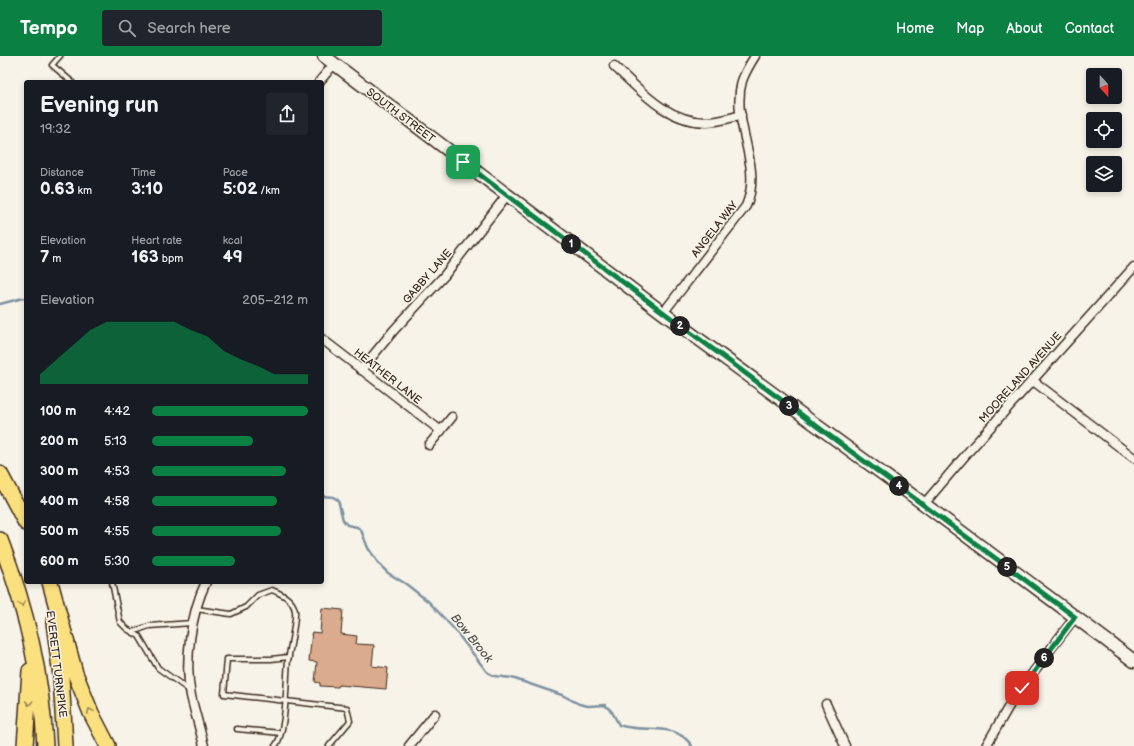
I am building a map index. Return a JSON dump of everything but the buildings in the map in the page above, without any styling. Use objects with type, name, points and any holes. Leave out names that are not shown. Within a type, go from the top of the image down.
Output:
[{"type":"highway","points":[[0,474],[24,519]]},
{"type":"highway","name":"EVERETT TURNPIKE","points":[[0,540],[12,570],[27,622],[37,666],[45,746]]},
{"type":"highway","name":"EVERETT TURNPIKE","points":[[44,584],[53,619],[60,669],[65,746]]},
{"type":"highway","points":[[51,584],[75,673],[90,713],[108,746]]},
{"type":"highway","points":[[25,746],[30,675],[27,622]]},
{"type":"main road","name":"SOUTH STREET","points":[[324,56],[663,313],[924,504],[1134,661]]},
{"type":"street","name":"ANGELA WAY","points":[[663,313],[746,206],[751,196],[752,175],[741,115],[740,92],[746,71],[755,56]]},
{"type":"street","points":[[321,80],[334,64]]},
{"type":"street","points":[[614,66],[653,102],[677,117],[692,121],[708,122],[741,115]]},
{"type":"street","name":"GABBY LANE","points":[[361,370],[394,330],[444,276],[507,195]]},
{"type":"street","name":"MOORELAND AVENUE","points":[[924,504],[1032,380],[1132,272]]},
{"type":"street","name":"HEATHER LANE","points":[[324,341],[441,431]]},
{"type":"street","points":[[1032,380],[1134,458]]},
{"type":"street","points":[[429,445],[452,417]]},
{"type":"street","points":[[204,746],[190,691],[189,664],[193,623],[200,594],[205,584]]},
{"type":"street","points":[[986,746],[1017,693],[1075,617]]},
{"type":"street","points":[[826,704],[845,746]]},
{"type":"street","points":[[409,746],[435,714]]},
{"type":"lane","points":[[60,56],[52,65],[70,80]]},
{"type":"lane","points":[[112,584],[120,622],[127,629],[139,636],[158,668],[190,691]]},
{"type":"lane","points":[[196,609],[231,614],[246,607],[258,595],[272,590],[288,598],[295,611],[281,733],[279,742],[275,746]]},
{"type":"lane","points":[[132,632],[149,626],[193,623]]},
{"type":"lane","points":[[289,657],[271,659],[227,659],[224,694],[347,708],[350,722],[329,746]]},
{"type":"lane","points":[[237,729],[281,733]]},
{"type":"waterway","name":"Bow Brook","points":[[0,304],[24,298]]},
{"type":"waterway","name":"Bow Brook","points":[[324,496],[333,497],[338,500],[343,520],[347,525],[357,527],[361,530],[368,548],[379,564],[388,573],[406,584],[429,602],[454,629],[487,672],[494,676],[512,678],[562,695],[579,704],[588,706],[605,705],[612,712],[619,725],[668,730],[685,738],[692,746]]},
{"type":"route","points":[[463,162],[663,313],[924,504],[1075,617],[1022,688]]}]
